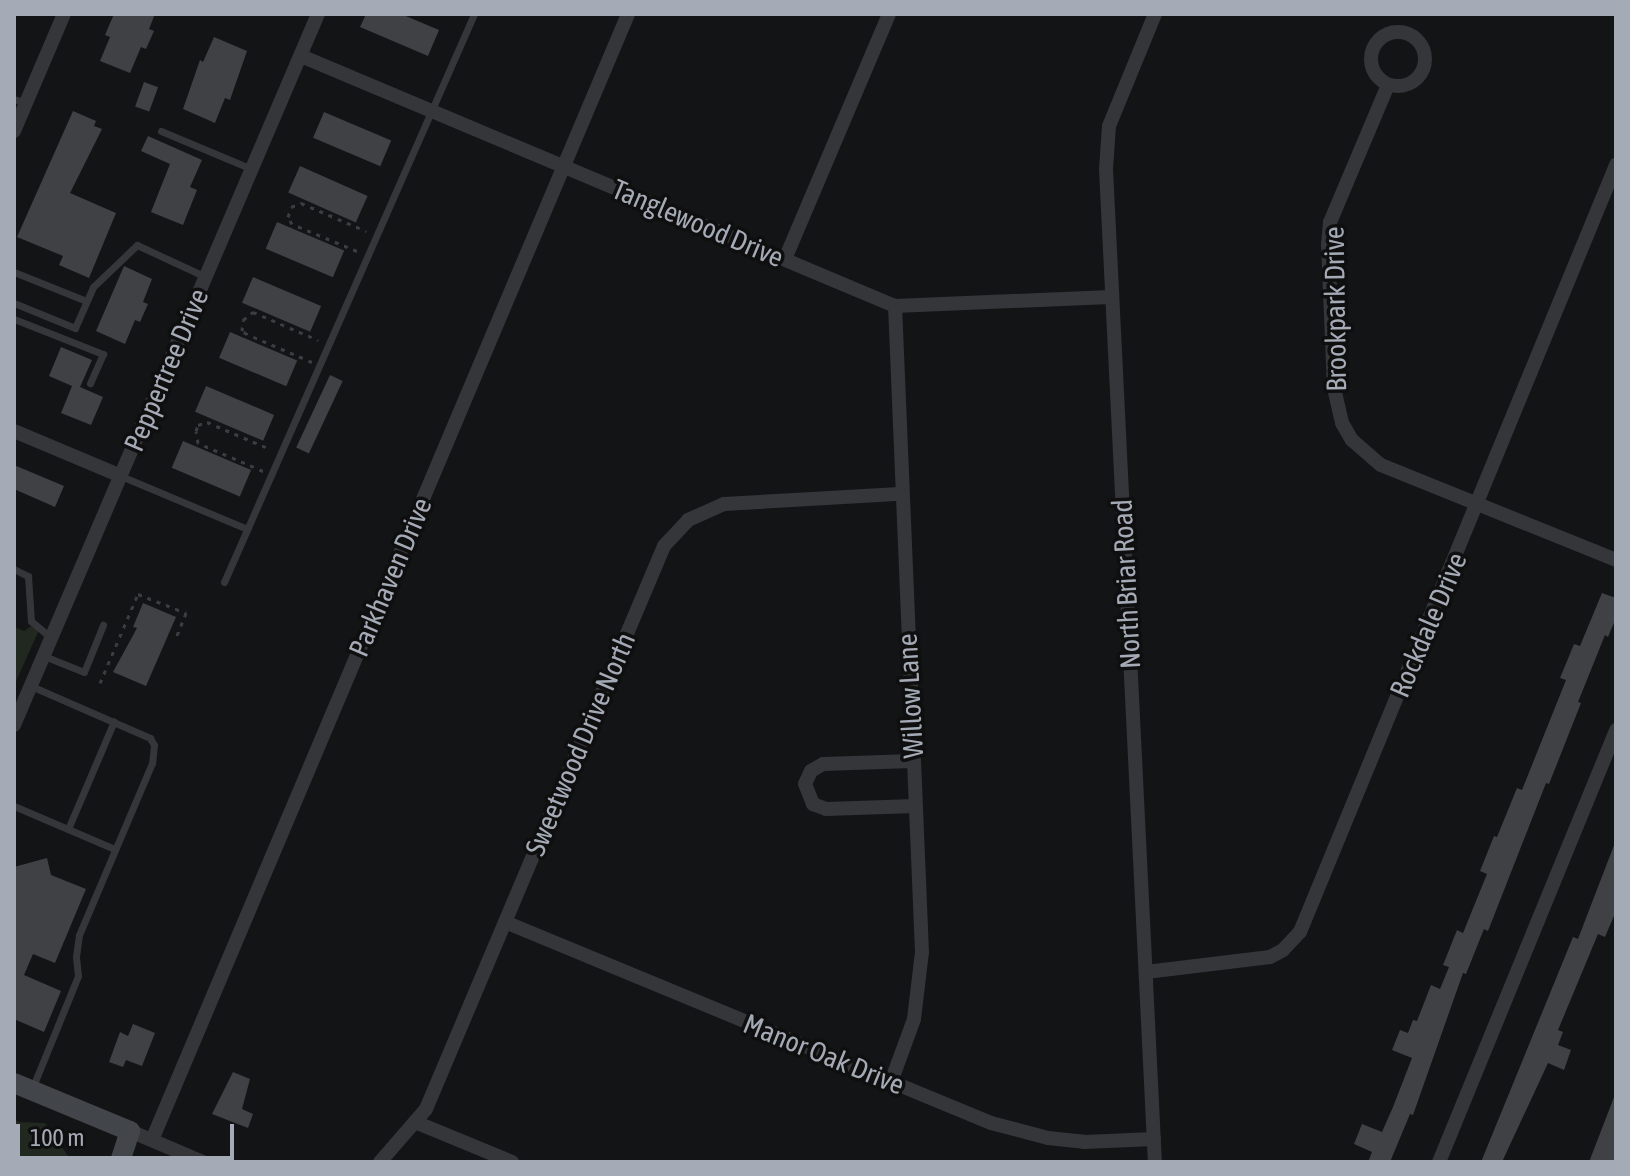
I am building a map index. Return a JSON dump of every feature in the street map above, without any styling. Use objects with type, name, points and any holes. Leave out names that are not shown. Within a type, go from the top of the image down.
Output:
[{"type":"street","points":[[14,131],[20,101],[64,14]]},
{"type":"street","name":"Peppertree Drive","points":[[14,725],[318,14]]},
{"type":"street","name":"Parkhaven Drive","points":[[152,1140],[628,14]]},
{"type":"street","points":[[785,259],[889,14]]},
{"type":"street","name":"North Briar Road","points":[[1155,14],[1114,114],[1107,140],[1111,297],[1155,1162]]},
{"type":"street","name":"Tanglewood Drive","points":[[301,56],[895,306],[1111,297]]},
{"type":"street","name":"Brookpark Drive","points":[[1388,85],[1330,222],[1328,244],[1337,407],[1352,440],[1373,459],[1616,560]]},
{"type":"street","name":"Rockdale Drive","points":[[1146,972],[1270,957],[1283,950],[1300,932],[1616,165]]},
{"type":"street","name":"Willow Lane","points":[[891,1082],[906,1047],[919,990],[922,952],[900,494],[895,306]]},
{"type":"street","points":[[14,431],[121,476]]},
{"type":"street","name":"Sweetwood Drive North","points":[[380,1162],[426,1109],[664,546],[675,532],[704,511],[724,504],[900,494]]},
{"type":"street","points":[[1439,1162],[1616,730]]},
{"type":"street","points":[[913,761],[823,764],[811,771],[805,784],[808,798],[826,809],[915,806]]},
{"type":"street","name":"Manor Oak Drive","points":[[505,922],[991,1123],[1037,1135],[1084,1142],[1154,1139]]},
{"type":"street","points":[[23,1087],[203,1162]]},
{"type":"street","points":[[415,1122],[512,1162]]},
{"type":"street","points":[[120,1162],[130,1131]]},
{"type":"lane","points":[[224,582],[474,14]]},
{"type":"lane","points":[[161,131],[252,169]]},
{"type":"lane","points":[[14,303],[75,328],[86,301],[112,265],[137,245],[206,277]]},
{"type":"lane","points":[[14,272],[86,301]]},
{"type":"lane","points":[[14,319],[103,354],[90,383]]},
{"type":"lane","points":[[121,476],[247,529]]},
{"type":"lane","points":[[14,569],[28,576],[31,621],[51,638]]},
{"type":"lane","points":[[44,656],[84,672],[103,625]]},
{"type":"lane","points":[[23,1087],[78,976],[79,935],[152,763],[154,745],[150,738],[31,686]]},
{"type":"lane","points":[[68,829],[114,721]]},
{"type":"lane","points":[[14,806],[115,849]]},
{"type":"path","points":[[368,256],[292,224],[288,217],[291,207],[301,203],[377,236]]},
{"type":"path","points":[[320,365],[247,334],[242,331],[243,320],[253,312],[329,345]]},
{"type":"path","points":[[271,475],[198,443],[198,425],[207,422],[280,454]]},
{"type":"path","points":[[100,683],[138,594],[186,613],[175,640]]},
{"type":"shaded area","points":[[34,624],[39,630],[14,686],[14,627],[24,631]]},
{"type":"shaded area","points":[[14,1118],[18,1122],[45,1123],[68,1156],[85,1162],[14,1162]]},
{"type":"building","points":[[114,14],[155,14],[149,29],[154,31],[146,49],[141,47],[130,73],[100,61],[110,37],[105,35]]},
{"type":"building","points":[[366,14],[401,14],[439,30],[428,56],[360,27]]},
{"type":"building","points":[[214,37],[247,51],[230,100],[225,98],[215,123],[183,109],[200,60],[203,62]]},
{"type":"building","points":[[144,82],[158,87],[149,112],[135,106]]},
{"type":"building","points":[[73,111],[96,121],[94,126],[102,129],[70,193],[116,213],[89,278],[59,265],[63,256],[17,237]]},
{"type":"building","points":[[324,112],[391,141],[380,166],[313,138]]},
{"type":"building","points":[[148,136],[202,160],[190,187],[197,190],[183,225],[151,212],[170,164],[141,151]]},
{"type":"building","points":[[300,166],[368,196],[356,223],[288,192]]},
{"type":"building","points":[[277,222],[344,251],[333,277],[266,249]]},
{"type":"building","points":[[124,266],[152,279],[143,302],[148,304],[140,322],[135,320],[125,344],[96,331]]},
{"type":"building","points":[[253,277],[321,306],[310,332],[242,303]]},
{"type":"building","points":[[230,332],[297,361],[286,386],[219,358]]},
{"type":"building","points":[[61,347],[92,360],[80,387],[103,397],[91,425],[61,413],[72,386],[49,376]]},
{"type":"building","points":[[330,375],[343,381],[309,453],[296,448]]},
{"type":"building","points":[[206,386],[274,415],[263,441],[195,412]]},
{"type":"building","points":[[183,441],[251,470],[240,497],[172,468]]},
{"type":"building","points":[[14,465],[64,486],[55,507],[14,489]]},
{"type":"building","points":[[1602,593],[1616,598],[1616,618],[1608,637],[1605,635],[1549,784],[1546,783],[1488,931],[1484,929],[1466,974],[1463,973],[1413,1115],[1410,1114],[1390,1162],[1368,1162],[1372,1152],[1354,1144],[1362,1124],[1382,1132],[1412,1058],[1392,1050],[1400,1030],[1408,1033],[1413,1020],[1417,1021],[1431,985],[1440,989],[1449,967],[1443,965],[1457,930],[1463,933],[1487,874],[1480,871],[1494,836],[1497,837],[1517,788],[1522,790],[1566,680],[1560,678],[1574,644],[1580,646]]},
{"type":"building","points":[[143,603],[176,617],[146,686],[113,672],[137,628],[133,627]]},
{"type":"building","points":[[1616,840],[1616,911],[1605,937],[1598,934],[1558,1030],[1563,1032],[1558,1045],[1571,1050],[1564,1070],[1548,1063],[1502,1162],[1481,1162],[1573,937],[1578,939]]},
{"type":"building","points":[[47,858],[51,875],[86,889],[55,963],[33,954],[24,975],[61,991],[44,1032],[14,1019],[14,867]]},
{"type":"building","points":[[133,1024],[155,1033],[142,1066],[126,1060],[123,1067],[109,1062],[120,1032],[128,1036]]},
{"type":"building","points":[[233,1072],[250,1079],[242,1109],[253,1114],[248,1128],[212,1114]]},
{"type":"building","points":[[1616,1092],[1616,1157],[1614,1162],[1589,1162]]}]
